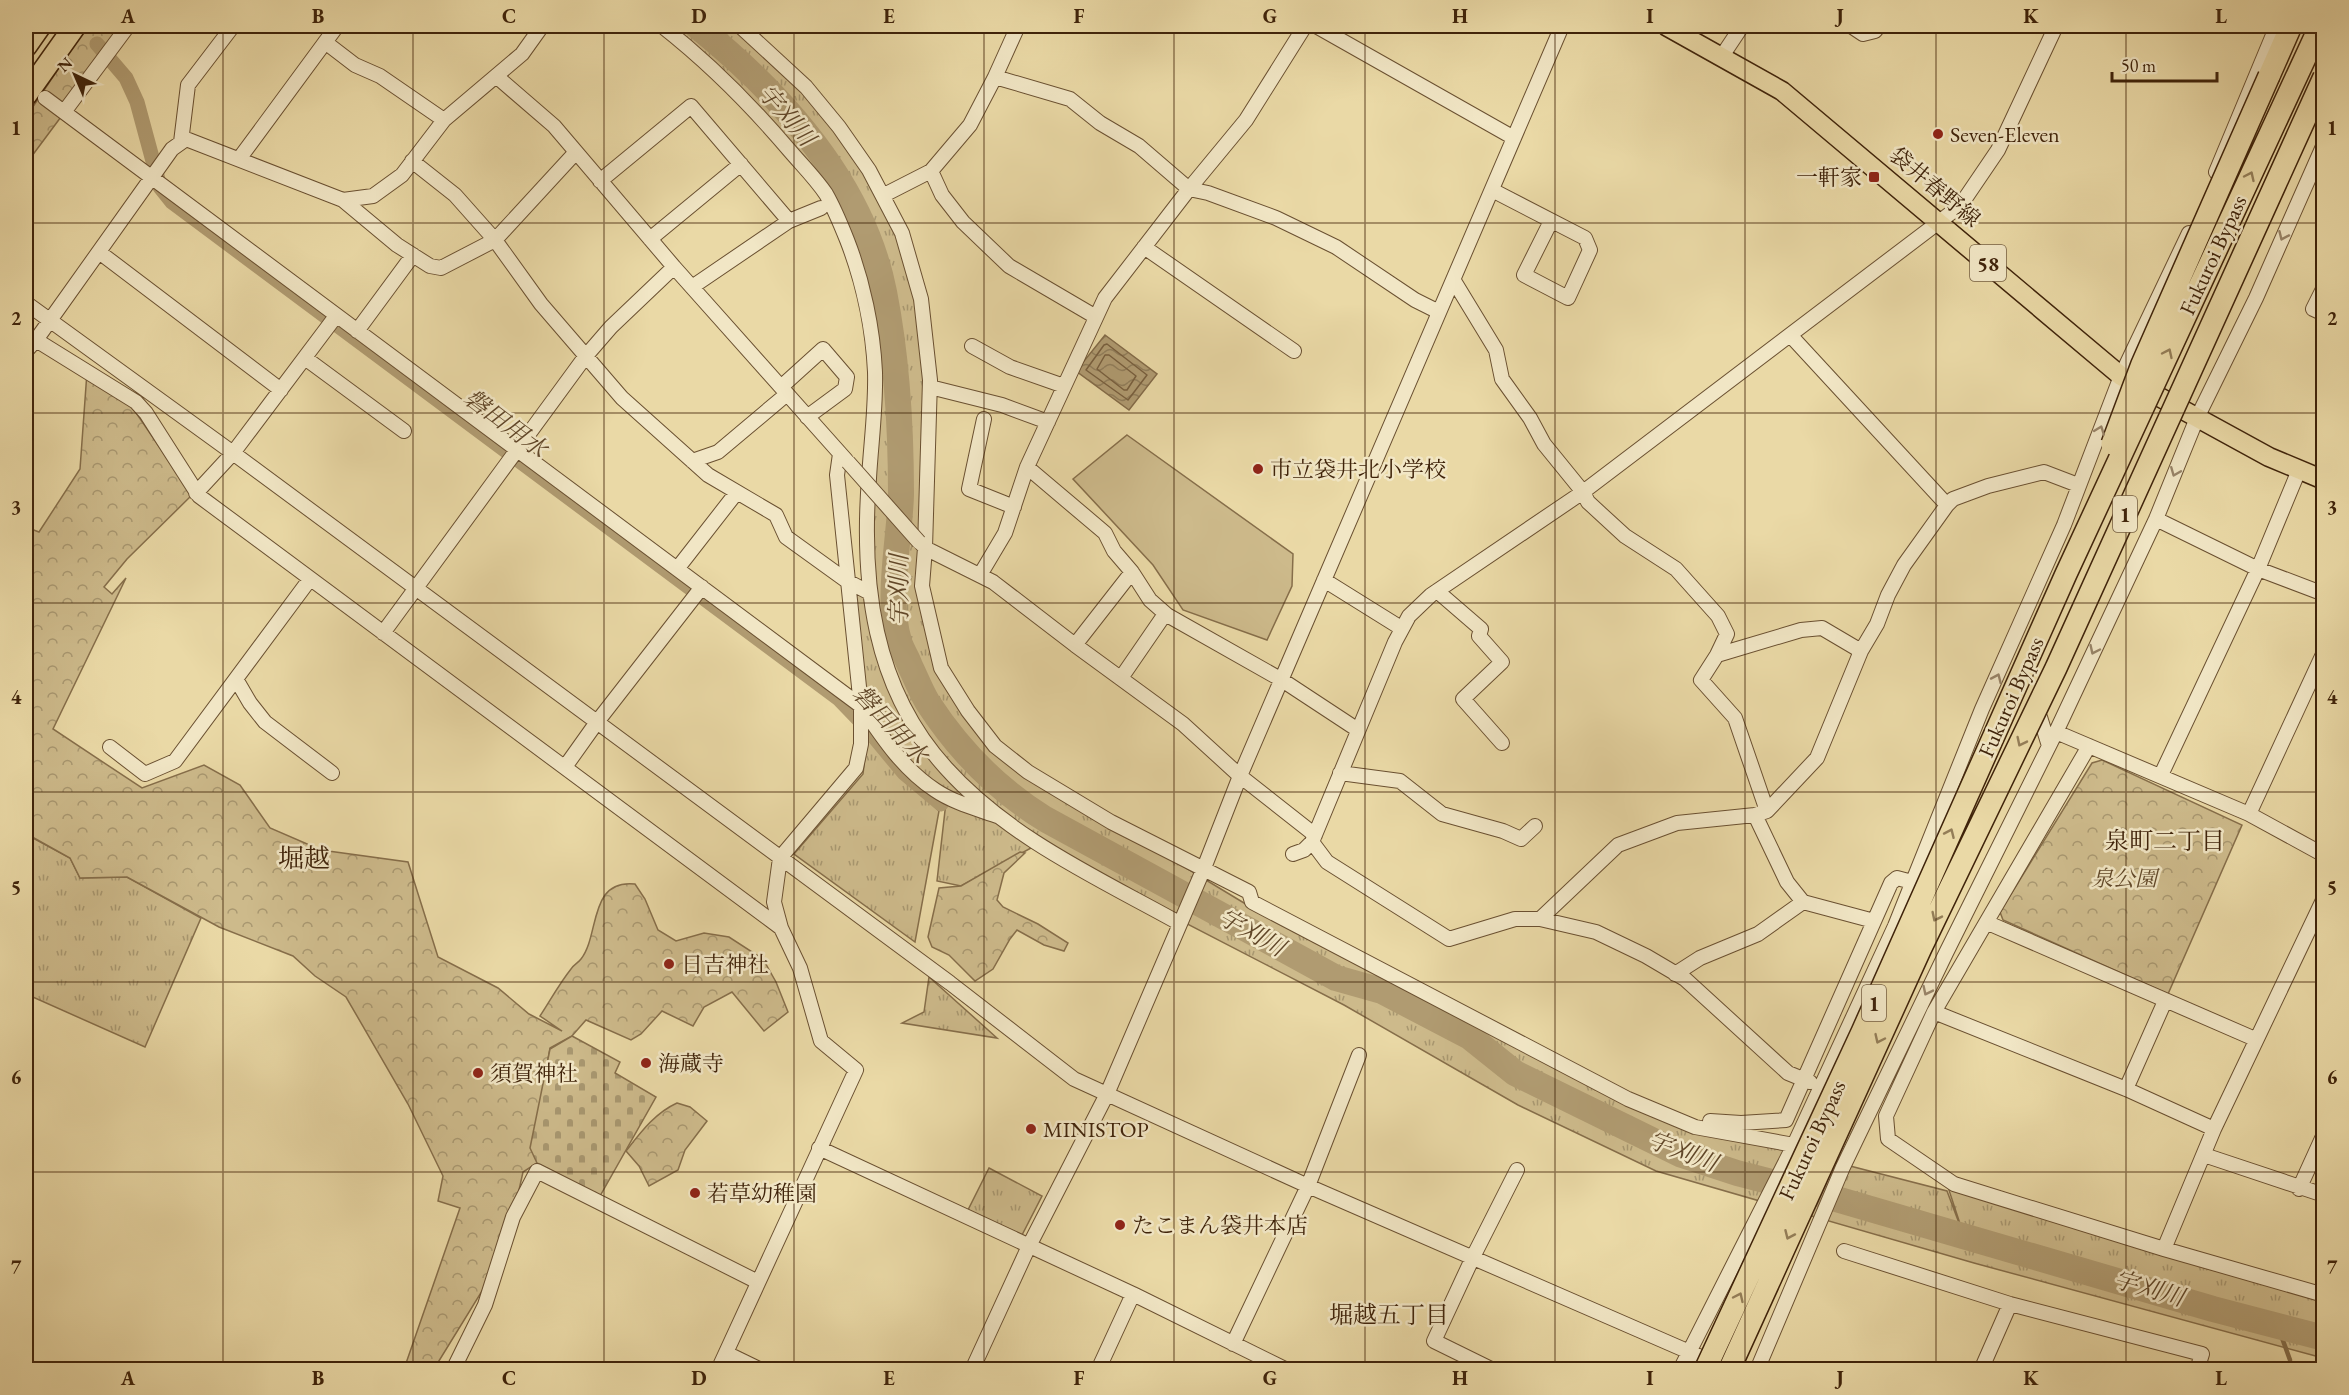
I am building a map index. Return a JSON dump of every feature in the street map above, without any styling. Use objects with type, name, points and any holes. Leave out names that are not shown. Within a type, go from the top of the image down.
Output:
[{"type":"highway","points":[[26,46],[40,26]]},
{"type":"highway","points":[[35,97],[75,26]]},
{"type":"highway","points":[[2066,574],[2092,496],[2142,364],[2291,26]]},
{"type":"highway","name":"Fukuroi Bypass","points":[[1730,1370],[1732,1337],[1862,1032],[2066,574],[2320,26]]},
{"type":"highway","name":"Fukuroi Bypass","points":[[1706,1370],[1732,1337],[2056,668],[2324,77]]},
{"type":"highway","points":[[2056,668],[2253,261],[2324,98]]},
{"type":"highway","points":[[1700,1370],[1732,1337]]},
{"type":"main road","name":"袋井春野線","points":[[1666,26],[1782,91],[2121,376],[2269,457],[2324,480]]},
{"type":"street","points":[[64,112],[128,26]]},
{"type":"street","points":[[181,142],[188,85],[233,26]]},
{"type":"street","points":[[239,159],[337,26]]},
{"type":"street","points":[[343,200],[373,196],[402,175],[444,120],[522,54],[542,26]]},
{"type":"street","points":[[662,26],[723,78],[761,116],[826,195],[847,240],[860,278],[875,370],[867,552],[872,614],[891,683],[906,711],[945,767],[976,798],[1000,817],[1071,864],[1180,920]]},
{"type":"street","points":[[740,26],[806,87],[839,127],[884,195],[902,233],[921,299],[930,387],[922,586],[942,668],[968,711],[995,746],[1028,772],[1111,822],[1249,892],[1252,902],[1628,1099],[1695,1127],[1794,1145]]},
{"type":"street","points":[[884,195],[931,171],[970,125],[1018,26]]},
{"type":"street","points":[[980,574],[1005,533],[1027,466],[1106,298],[1189,189],[1246,120],[1305,26]]},
{"type":"street","points":[[1316,26],[1514,138]]},
{"type":"street","points":[[972,1370],[1029,1246],[1107,1094],[1204,868],[1240,776],[1562,26]]},
{"type":"street","points":[[1722,56],[1742,26]]},
{"type":"street","points":[[1851,26],[1863,34],[1875,31],[1879,26]]},
{"type":"street","points":[[1293,854],[1304,850],[1313,839],[1401,628],[1409,616],[1437,591],[1583,492],[1941,223],[1960,206],[1998,150],[2056,26]]},
{"type":"street","points":[[1680,1370],[1794,1145],[1894,926],[1982,709],[2064,525],[2121,376],[2200,209],[2265,52],[2280,26]]},
{"type":"street","points":[[325,42],[355,65],[380,76],[444,120]]},
{"type":"street","points":[[496,76],[554,126],[674,267],[922,545],[993,582],[1183,724],[1313,839],[1327,862],[1449,939],[1515,919],[1540,919],[1596,932],[1646,956],[1685,979],[1788,1073],[1806,1080]]},
{"type":"street","points":[[995,77],[1070,99],[1100,123],[1139,146],[1189,189],[1208,193],[1276,218],[1336,247],[1415,300],[1439,312]]},
{"type":"street","points":[[35,97],[64,112],[861,706],[898,757],[935,790],[955,801],[1000,817]]},
{"type":"street","points":[[600,180],[691,106],[789,221]]},
{"type":"street","points":[[26,351],[172,149],[186,139],[343,200],[397,245],[430,266],[441,268],[495,240],[576,152]]},
{"type":"street","points":[[1757,1370],[1843,1167],[2056,732],[2156,519],[2197,418],[2256,298],[2324,144]]},
{"type":"street","points":[[412,161],[455,195],[495,240],[541,304],[622,398],[708,475],[776,515],[786,537],[847,581],[870,593]]},
{"type":"street","points":[[650,239],[741,164]]},
{"type":"street","points":[[931,171],[942,195],[963,222],[1009,266],[1096,317]]},
{"type":"street","points":[[1492,190],[1585,238],[1590,250],[1568,298],[1524,275],[1551,221]]},
{"type":"street","points":[[692,287],[789,221],[821,208]]},
{"type":"street","points":[[1144,247],[1294,351]]},
{"type":"street","points":[[99,252],[280,390]]},
{"type":"street","points":[[357,331],[413,255]]},
{"type":"street","points":[[384,633],[585,357],[611,327],[674,267]]},
{"type":"street","points":[[1454,280],[1496,350],[1502,380],[1530,418],[1544,444],[1583,492],[1588,502],[1625,536],[1676,569],[1718,616],[1727,634],[1701,680],[1735,718],[1761,813],[1787,882],[1803,902],[1874,921]]},
{"type":"street","points":[[2324,287],[2313,309],[2324,314]]},
{"type":"street","points":[[26,303],[417,588],[950,983],[1074,1079],[1308,1186],[1730,1370]]},
{"type":"street","points":[[196,493],[234,453],[336,316]]},
{"type":"street","points":[[1791,336],[1947,505]]},
{"type":"street","points":[[36,340],[136,402],[196,493],[781,928]]},
{"type":"street","points":[[972,346],[1010,367],[1064,386]]},
{"type":"street","points":[[693,461],[717,452],[784,391],[823,349],[847,377],[845,389],[807,417]]},
{"type":"street","points":[[304,358],[404,431]]},
{"type":"street","points":[[930,387],[1002,405],[1048,422]]},
{"type":"street","points":[[984,420],[969,489],[1014,507]]},
{"type":"street","points":[[718,1370],[856,1070],[821,1041],[800,968],[781,928],[774,902],[780,858],[856,768],[861,744],[861,706],[837,475],[844,458]]},
{"type":"street","points":[[1027,466],[1105,534],[1114,551],[1132,572],[1150,600],[1165,614],[1282,680],[1358,730]]},
{"type":"street","points":[[2161,775],[2258,569],[2299,470]]},
{"type":"street","points":[[1540,919],[1618,845],[1677,823],[1761,813],[1817,758],[1861,651],[1904,565],[1953,499],[1988,486],[2044,472],[2078,485]]},
{"type":"street","points":[[677,569],[737,492]]},
{"type":"street","points":[[2156,519],[2258,569],[2324,594]]},
{"type":"street","points":[[1075,645],[1132,572]]},
{"type":"street","points":[[110,747],[145,774],[175,760],[310,579]]},
{"type":"street","points":[[1324,580],[1401,628]]},
{"type":"street","points":[[566,767],[597,722],[702,587]]},
{"type":"street","points":[[1437,591],[1481,629],[1479,636],[1502,662],[1463,699],[1502,742]]},
{"type":"street","points":[[1121,678],[1165,614]]},
{"type":"street","points":[[1717,655],[1801,630],[1822,628],[1861,651]]},
{"type":"street","points":[[2249,814],[2324,652]]},
{"type":"street","points":[[236,678],[250,704],[265,722],[332,773]]},
{"type":"street","points":[[1982,709],[2002,697]]},
{"type":"street","points":[[2040,717],[2049,746]]},
{"type":"street","points":[[2056,732],[2249,814],[2324,855]]},
{"type":"street","points":[[2089,746],[1934,1012],[1886,1116],[1888,1139],[1954,1184],[2164,1250],[2324,1295]]},
{"type":"street","points":[[1340,772],[1400,781],[1443,814],[1503,831],[1521,839],[1535,826]]},
{"type":"street","points":[[1695,1127],[1703,1120],[1741,1123],[1786,1120],[1806,1080],[1891,883],[1897,878],[1912,882]]},
{"type":"street","points":[[2164,1250],[2214,1129],[2324,898]]},
{"type":"street","points":[[1675,974],[1700,958],[1758,934],[1803,902]]},
{"type":"street","points":[[1988,922],[2255,1039]]},
{"type":"street","points":[[2126,1089],[2165,1001]]},
{"type":"street","points":[[1934,1012],[2126,1089],[2214,1129]]},
{"type":"street","points":[[1233,1344],[1308,1186],[1359,1055]]},
{"type":"street","points":[[2299,1189],[2324,1134]]},
{"type":"street","points":[[819,1148],[1132,1294],[1287,1370]]},
{"type":"street","points":[[2204,1155],[2299,1189],[2324,1195]]},
{"type":"street","points":[[1493,1370],[1434,1341],[1517,1170]]},
{"type":"street","points":[[453,1370],[485,1305],[513,1217],[537,1171],[758,1282]]},
{"type":"street","points":[[1844,1251],[2010,1304],[2202,1354],[2197,1370]]},
{"type":"street","points":[[1098,1370],[1132,1294]]},
{"type":"street","points":[[1981,1370],[2010,1304]]},
{"type":"street","points":[[726,1353],[761,1370]]},
{"type":"green space","points":[[87,26],[121,26],[78,94],[26,164],[26,117]]},
{"type":"green space","points":[[667,26],[735,26],[786,69],[828,121],[886,200],[911,263],[926,341],[922,586],[958,702],[1001,756],[1249,906],[1703,1134],[1784,1149],[1947,1191],[1965,1239],[1945,1178],[2323,1300],[2323,1358],[1974,1263],[1656,1171],[1518,1105],[1344,1005],[1083,870],[987,807],[943,794],[895,754],[861,706],[853,584],[870,593],[873,612],[875,370],[861,276],[828,199]]},
{"type":"green space","points":[[87,372],[124,395],[192,495],[127,559],[104,587],[112,594],[126,578],[53,729],[142,788],[204,765],[240,785],[270,828],[321,850],[408,862],[438,957],[498,988],[529,1014],[562,1031],[540,1016],[562,981],[587,949],[602,899],[609,890],[620,885],[635,884],[645,899],[658,930],[676,941],[704,933],[729,937],[763,959],[776,982],[788,1012],[764,1031],[732,992],[704,1007],[693,1026],[662,1011],[641,1034],[631,1040],[586,1020],[572,1036],[550,1048],[540,1104],[537,1163],[523,1172],[513,1217],[498,1265],[434,1369],[404,1369],[460,1208],[438,1201],[443,1176],[408,1104],[346,997],[315,976],[293,956],[219,927],[127,877],[80,878],[70,858],[34,838],[26,845],[26,527],[39,532],[80,469]]},
{"type":"green space","points":[[1127,435],[1293,554],[1292,586],[1267,640],[1183,610],[1153,565],[1073,479]]},
{"type":"green space","points":[[867,739],[939,811],[915,942],[794,854],[863,774]]},
{"type":"green space","name":"泉公園","points":[[2102,760],[2242,825],[2168,994],[2003,920],[2000,912],[2092,763]]},
{"type":"green space","points":[[946,802],[1004,820],[1031,848],[961,886],[937,881]]},
{"type":"green space","points":[[33,838],[70,858],[80,878],[127,877],[201,918],[145,1047],[26,994],[26,845]]},
{"type":"green space","points":[[1020,852],[1025,853],[1004,873],[997,900],[1003,907],[1038,924],[1068,943],[1064,951],[1044,945],[1017,930],[993,969],[975,981],[949,955],[932,947],[928,937],[939,888],[961,886]]},
{"type":"green space","points":[[929,977],[997,1038],[902,1023],[924,1012]]},
{"type":"green space","points":[[572,1036],[620,1062],[615,1073],[656,1097],[600,1196],[537,1163],[530,1148],[550,1049]]},
{"type":"green space","points":[[677,1103],[690,1107],[707,1121],[685,1150],[678,1170],[649,1186],[639,1166],[626,1151],[655,1118]]},
{"type":"green space","points":[[989,1168],[1042,1196],[1022,1235],[968,1210]]},
{"type":"water","points":[[1105,335],[1157,374],[1129,410],[1076,371]]},
{"type":"waterway","name":"宇刈川","points":[[697,26],[728,52],[787,111],[814,144],[858,214],[873,252],[884,292],[897,393],[901,494],[894,607],[899,641],[923,694],[940,720],[980,767],[1011,795],[1045,819],[1336,978],[1382,991],[1470,1037],[1515,1073],[1682,1155],[1737,1173],[1826,1196],[2213,1309],[2324,1338]]},
{"type":"waterway","name":"磐田用水","points":[[97,44],[126,78],[137,102],[160,187],[172,202],[839,699],[904,773],[941,804]]},
{"type":"waterway","points":[[2277,1324],[2290,1360]]},
{"type":"tunnel","points":[[1845,1097],[1886,1116]]},
{"type":"place","name":"Seven-Eleven","points":[[1938,134]]},
{"type":"place","name":"一軒家","points":[[1874,177]]},
{"type":"place","name":"市立袋井北小学校","points":[[1258,469]]},
{"type":"place","name":"日吉神社","points":[[669,964]]},
{"type":"place","name":"海蔵寺","points":[[646,1063]]},
{"type":"place","name":"須賀神社","points":[[478,1073]]},
{"type":"place","name":"MINISTOP","points":[[1031,1129]]},
{"type":"place","name":"若草幼稚園","points":[[695,1193]]},
{"type":"place","name":"たこまん袋井本店","points":[[1120,1225]]},
{"type":"district","name":"泉町二丁目","points":[[2165,840]]},
{"type":"district","name":"堀越","points":[[304,858]]},
{"type":"district","name":"堀越五丁目","points":[[1389,1314]]}]
